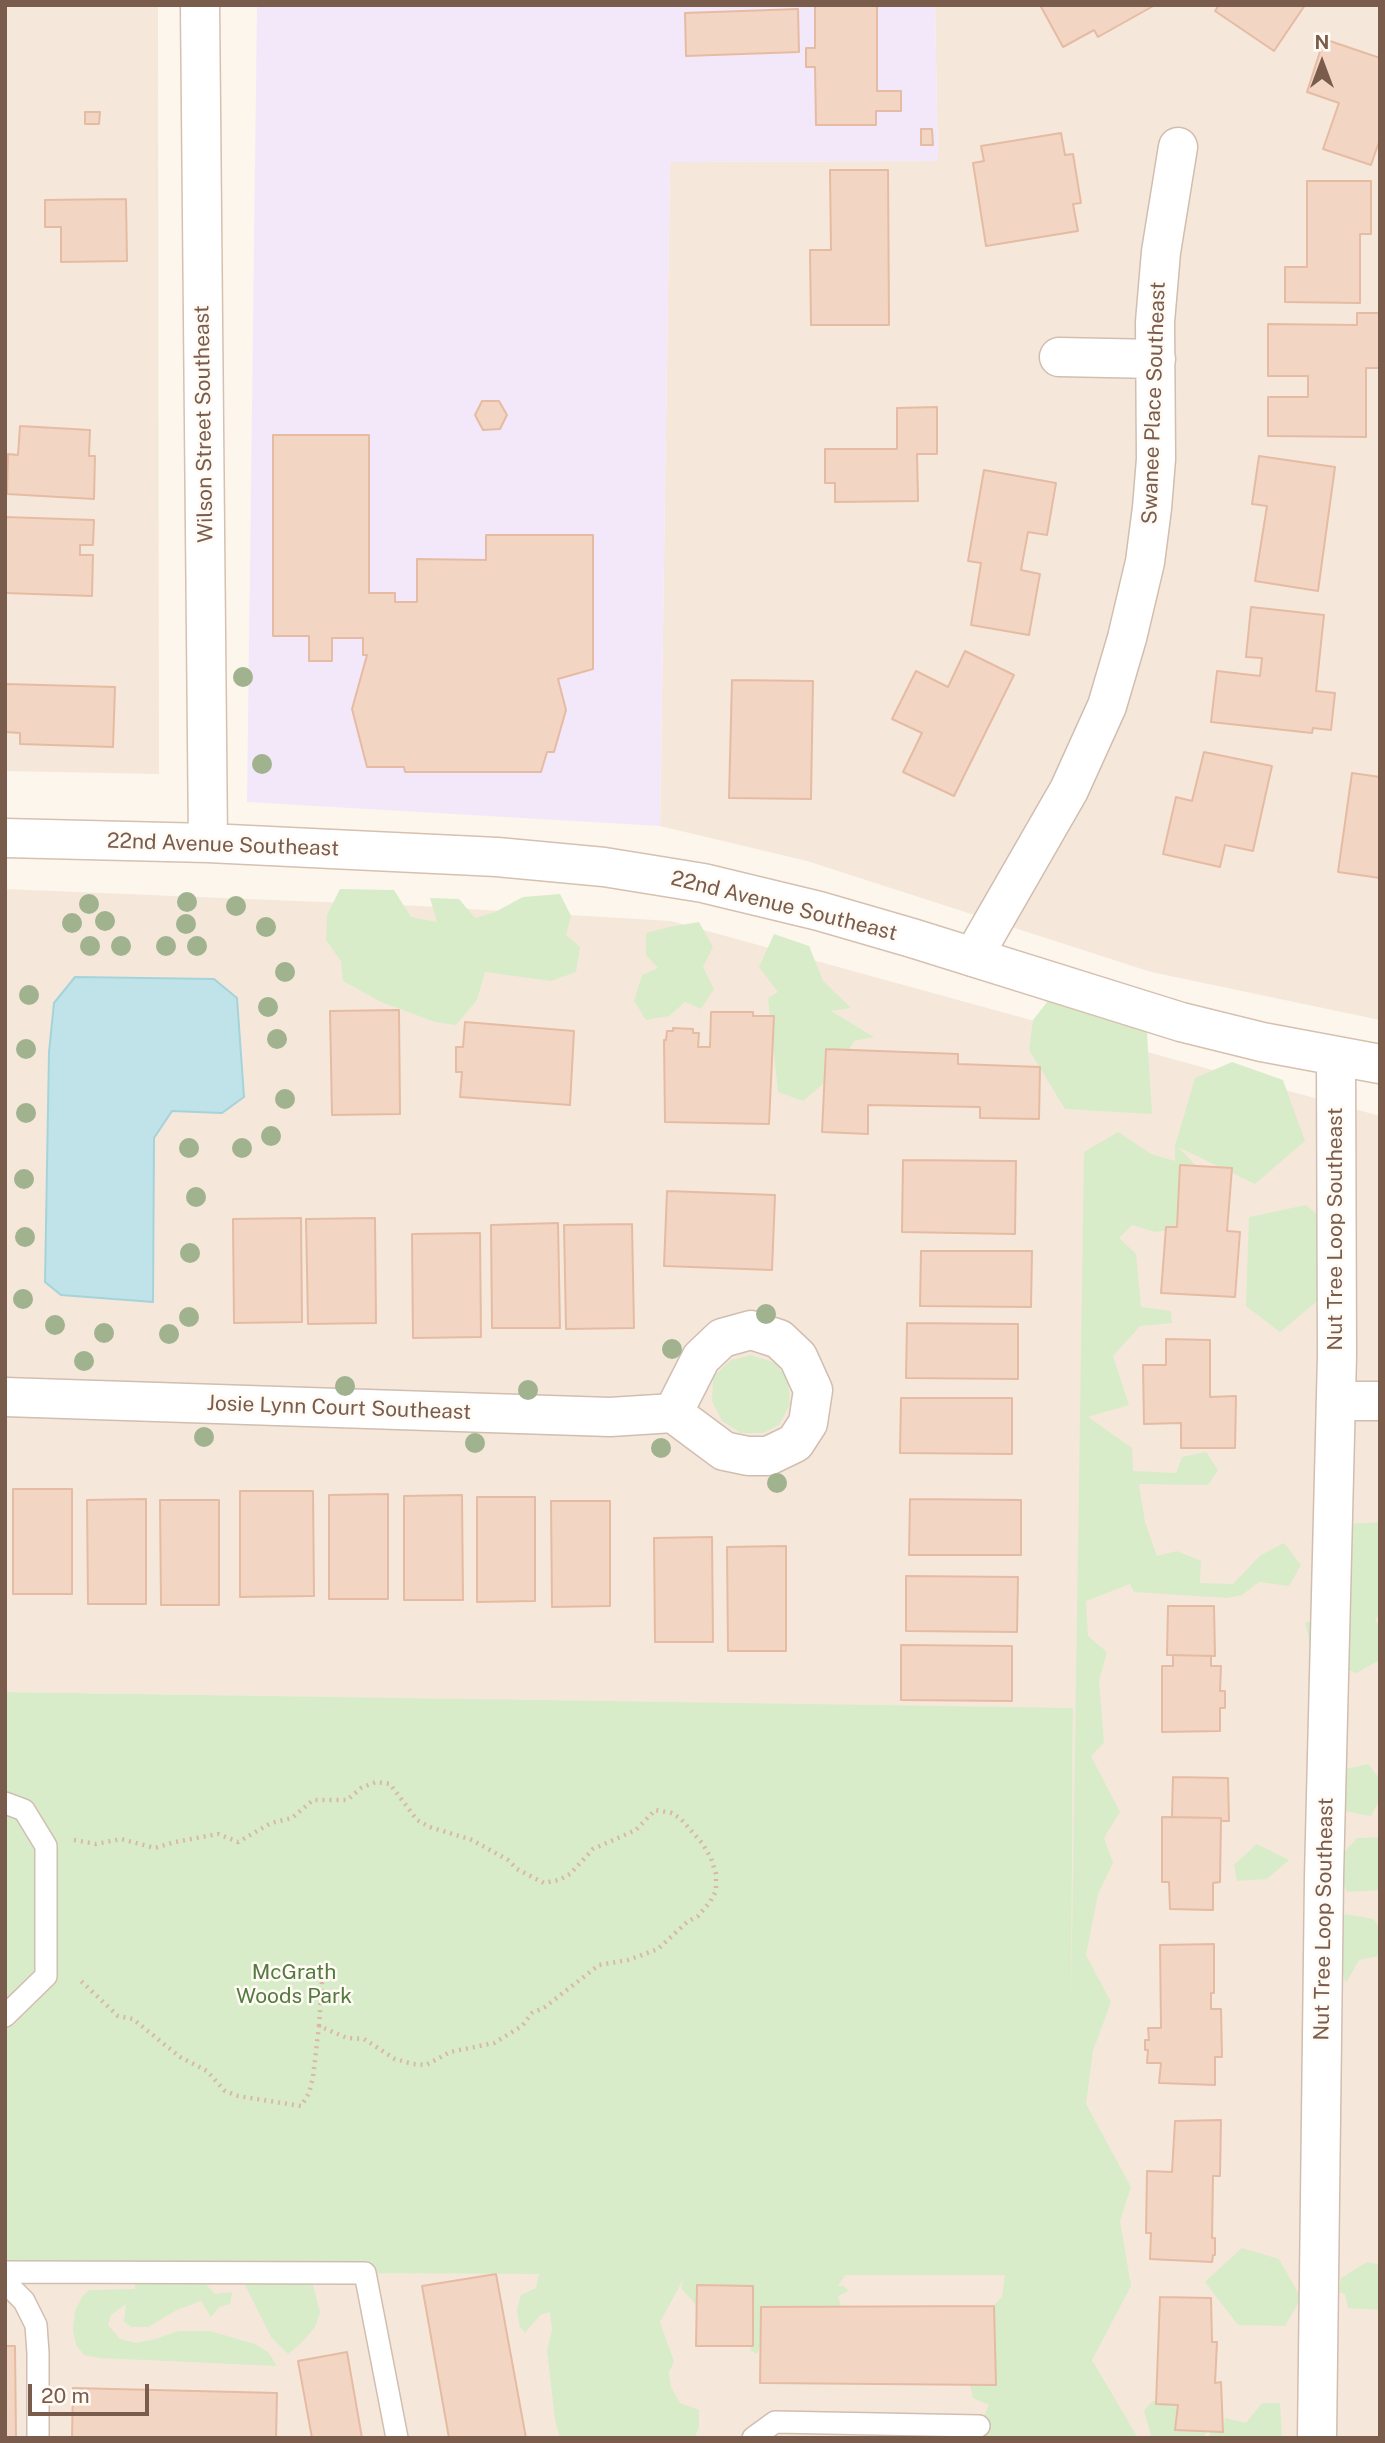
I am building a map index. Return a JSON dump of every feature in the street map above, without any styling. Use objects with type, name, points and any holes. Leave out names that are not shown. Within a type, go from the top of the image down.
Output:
[{"type":"street","name":"Wilson Street Southeast","points":[[200,5],[208,842]]},
{"type":"street","name":"Swanee Place Southeast","points":[[973,957],[1069,790],[1107,706],[1127,638],[1145,562],[1156,458],[1155,322],[1161,252],[1178,147]]},
{"type":"street","points":[[1059,357],[1156,359]]},
{"type":"street","name":"22nd Avenue Southeast","points":[[5,838],[208,842],[497,857],[604,867],[703,883],[819,911],[1181,1022],[1262,1042],[1380,1064]]},
{"type":"street","name":"Nut Tree Loop Southeast","points":[[1317,2438],[1324,1877],[1336,1401],[1336,1057]]},
{"type":"street","name":"Josie Lynn Court Southeast","points":[[5,1397],[610,1416],[673,1413]]},
{"type":"street","points":[[1336,1401],[1380,1401]]},
{"type":"lane","points":[[5,1802],[24,1810],[46,1846],[46,1976],[5,2016]]},
{"type":"lane","points":[[5,2272],[365,2273],[397,2438]]},
{"type":"lane","points":[[5,2282],[24,2301],[36,2325],[38,2438]]},
{"type":"lane","points":[[753,2438],[775,2422],[979,2426]]},
{"type":"path","points":[[46,1846],[61,1838],[96,1844],[121,1839],[155,1848],[218,1834],[238,1842],[271,1824],[292,1818],[313,1800],[347,1800],[361,1788],[376,1782],[390,1784],[418,1820],[430,1827],[472,1840],[544,1883],[570,1874],[593,1849],[636,1830],[655,1810],[672,1813],[681,1819],[711,1858],[716,1874],[716,1891],[698,1916],[658,1949],[628,1960],[598,1965],[545,2007],[532,2013],[522,2026],[494,2043],[450,2052],[426,2065],[413,2064],[395,2059],[364,2039],[346,2038],[319,2026]]},
{"type":"path","points":[[80,1980],[118,2016],[133,2019],[180,2057],[206,2071],[225,2091],[238,2096],[301,2106],[313,2077],[323,1967]]},
{"type":"shaded area","points":[[5,5],[158,5],[159,774],[5,771]]},
{"type":"shaded area","points":[[257,5],[935,5],[938,161],[670,162],[660,826],[247,802]]},
{"type":"shaded area","points":[[935,5],[1380,5],[1380,1020],[1151,972],[807,861],[660,826],[670,162],[938,161]]},
{"type":"shaded area","points":[[5,889],[419,906],[671,921],[1380,1116],[1380,2438],[5,2438],[5,2272],[1068,2275],[1073,1709],[5,1692]]},
{"type":"green space","points":[[340,889],[394,890],[411,917],[437,922],[430,898],[459,899],[475,918],[495,912],[523,897],[560,894],[571,916],[566,935],[580,947],[576,972],[551,981],[485,972],[477,1000],[456,1025],[435,1022],[381,1002],[343,981],[341,961],[326,940],[327,915]]},
{"type":"green space","points":[[699,922],[713,947],[703,967],[714,989],[701,1009],[685,1002],[669,1016],[646,1020],[634,1001],[642,975],[658,968],[646,955],[646,933]]},
{"type":"green space","points":[[774,934],[809,946],[823,981],[851,1008],[831,1011],[874,1037],[854,1041],[836,1073],[803,1101],[778,1092],[768,998],[778,992],[759,967]]},
{"type":"green space","points":[[1073,969],[1147,1033],[1152,1114],[1065,1109],[1029,1050],[1033,1020]]},
{"type":"green space","name":"McGrath Woods Park","points":[[1232,1062],[1283,1080],[1305,1141],[1255,1184],[1178,1147],[1204,1174],[1193,1219],[1171,1230],[1155,1232],[1132,1225],[1119,1238],[1136,1254],[1141,1307],[1171,1311],[1172,1323],[1140,1326],[1113,1356],[1129,1405],[1088,1417],[1132,1448],[1133,1471],[1176,1473],[1182,1457],[1206,1452],[1218,1470],[1208,1485],[1139,1484],[1145,1522],[1157,1556],[1177,1551],[1201,1561],[1200,1583],[1233,1584],[1261,1555],[1284,1543],[1301,1565],[1289,1586],[1259,1582],[1242,1595],[1227,1598],[1134,1592],[1130,1584],[1086,1601],[1088,1636],[1107,1652],[1099,1681],[1104,1743],[1091,1756],[1120,1812],[1104,1838],[1113,1863],[1098,1894],[1086,1955],[1111,2002],[1093,2051],[1086,2104],[1131,2187],[1120,2221],[1131,2286],[1092,2360],[1138,2438],[979,2438],[979,2426],[989,2405],[973,2398],[970,2385],[988,2312],[1002,2297],[1005,2275],[845,2275],[838,2286],[844,2286],[849,2291],[838,2296],[841,2307],[765,2335],[757,2354],[751,2351],[751,2306],[697,2306],[681,2288],[684,2278],[660,2322],[674,2362],[669,2372],[671,2387],[680,2403],[699,2410],[697,2438],[560,2438],[555,2420],[547,2350],[552,2330],[550,2312],[540,2315],[525,2333],[519,2325],[517,2310],[521,2295],[536,2288],[539,2274],[300,2273],[313,2285],[320,2312],[315,2327],[288,2354],[271,2337],[239,2273],[202,2280],[215,2294],[232,2292],[230,2304],[219,2307],[211,2317],[201,2301],[177,2310],[148,2327],[132,2327],[124,2322],[126,2304],[111,2315],[108,2325],[120,2339],[136,2343],[179,2331],[210,2331],[255,2344],[268,2352],[277,2366],[84,2355],[76,2345],[73,2331],[75,2311],[82,2297],[89,2290],[135,2289],[135,2273],[5,2272],[5,1692],[1073,1708],[1071,2007],[1084,1152],[1118,1132],[1151,1154],[1175,1161],[1175,1146],[1195,1078]]},
{"type":"green space","points":[[1306,1205],[1352,1243],[1322,1297],[1280,1332],[1246,1306],[1249,1217]]},
{"type":"green space","points":[[751,1355],[775,1363],[788,1380],[790,1404],[779,1425],[763,1433],[741,1433],[722,1421],[712,1401],[713,1377],[731,1360]]},
{"type":"green space","points":[[1380,1522],[1380,1616],[1375,1618],[1380,1629],[1380,1660],[1356,1673],[1313,1656],[1305,1623],[1340,1609],[1311,1577],[1347,1524]]},
{"type":"green space","points":[[1368,1764],[1380,1779],[1380,1799],[1371,1816],[1344,1811],[1341,1770]]},
{"type":"green space","points":[[1380,1837],[1380,1890],[1347,1892],[1334,1863],[1357,1838]]},
{"type":"green space","points":[[1257,1844],[1289,1860],[1267,1879],[1237,1881],[1234,1865]]},
{"type":"green space","points":[[1346,1914],[1373,1919],[1380,1927],[1380,1956],[1359,1960],[1346,1983],[1337,1956],[1331,1923]]},
{"type":"green space","points":[[1242,2248],[1279,2259],[1301,2298],[1285,2326],[1238,2325],[1205,2282]]},
{"type":"green space","points":[[1367,2262],[1380,2265],[1380,2310],[1348,2308],[1345,2294],[1339,2292],[1341,2278]]},
{"type":"green space","points":[[1153,2401],[1183,2403],[1208,2429],[1203,2438],[1148,2438],[1151,2436],[1144,2410]]},
{"type":"green space","points":[[1262,2403],[1280,2403],[1282,2438],[1210,2438],[1210,2432],[1223,2432],[1225,2418],[1246,2423]]},
{"type":"water","points":[[75,977],[214,979],[237,998],[244,1097],[222,1113],[172,1111],[154,1138],[153,1302],[61,1295],[45,1282],[49,1052],[54,1003]]},
{"type":"building","points":[[815,5],[877,5],[877,91],[901,91],[901,111],[876,111],[876,125],[816,125],[815,67],[806,67],[806,48],[815,48]]},
{"type":"building","points":[[1040,5],[1155,5],[1098,37],[1094,30],[1063,47]]},
{"type":"building","points":[[1219,5],[1305,5],[1274,51],[1215,11]]},
{"type":"building","points":[[798,9],[799,52],[686,56],[685,13]]},
{"type":"building","points":[[1324,39],[1380,58],[1380,139],[1371,165],[1323,149],[1339,103],[1307,92]]},
{"type":"building","points":[[85,112],[100,112],[99,124],[85,124]]},
{"type":"building","points":[[921,129],[932,129],[933,145],[921,145]]},
{"type":"building","points":[[1061,133],[1065,155],[1073,154],[1081,203],[1073,204],[1078,231],[986,246],[973,163],[984,161],[981,146]]},
{"type":"building","points":[[830,170],[888,170],[889,325],[811,325],[810,250],[831,250]]},
{"type":"building","points":[[1307,181],[1371,181],[1371,234],[1360,234],[1360,303],[1285,302],[1285,267],[1307,267]]},
{"type":"building","points":[[126,199],[127,261],[61,262],[61,227],[45,227],[45,200]]},
{"type":"building","points":[[1357,313],[1380,313],[1380,368],[1366,368],[1366,437],[1268,436],[1268,397],[1308,397],[1308,376],[1268,376],[1268,324],[1357,325]]},
{"type":"building","points":[[482,401],[499,401],[507,415],[500,429],[483,430],[475,415]]},
{"type":"building","points":[[937,407],[937,454],[917,454],[918,501],[835,502],[835,483],[825,483],[825,449],[897,449],[897,408]]},
{"type":"building","points":[[20,426],[90,430],[89,456],[95,456],[94,499],[7,494],[8,454],[18,455]]},
{"type":"building","points":[[273,435],[369,435],[369,593],[395,593],[395,602],[417,602],[417,559],[486,560],[486,535],[593,535],[593,669],[558,679],[566,710],[554,752],[547,752],[541,772],[405,772],[404,767],[367,767],[352,709],[367,655],[363,655],[363,638],[332,638],[332,661],[309,661],[309,636],[273,636]]},
{"type":"building","points":[[1259,456],[1335,467],[1318,591],[1255,581],[1267,506],[1252,504]]},
{"type":"building","points":[[984,470],[1056,483],[1047,535],[1028,532],[1021,570],[1040,574],[1029,635],[971,625],[981,563],[968,561]]},
{"type":"building","points":[[5,517],[94,520],[93,545],[80,545],[80,555],[93,555],[92,596],[5,593]]},
{"type":"building","points":[[1251,607],[1324,615],[1316,691],[1335,693],[1331,730],[1313,728],[1312,733],[1211,722],[1217,671],[1260,676],[1262,658],[1246,657]]},
{"type":"building","points":[[965,651],[1014,675],[954,796],[903,772],[922,733],[892,719],[916,671],[948,687]]},
{"type":"building","points":[[732,680],[813,681],[811,799],[729,798]]},
{"type":"building","points":[[5,684],[115,687],[113,747],[20,744],[20,733],[5,732]]},
{"type":"building","points":[[1204,752],[1272,766],[1253,851],[1225,845],[1220,867],[1163,854],[1176,797],[1192,801]]},
{"type":"building","points":[[1352,773],[1380,777],[1380,878],[1338,872]]},
{"type":"building","points":[[399,1010],[400,1114],[332,1115],[330,1011]]},
{"type":"building","points":[[711,1012],[753,1012],[753,1016],[774,1016],[769,1124],[665,1122],[664,1040],[667,1031],[673,1031],[673,1028],[693,1029],[693,1033],[699,1033],[698,1047],[710,1047]]},
{"type":"building","points":[[465,1022],[574,1031],[570,1105],[460,1097],[462,1072],[456,1072],[456,1047],[463,1047]]},
{"type":"building","points":[[826,1049],[958,1054],[958,1064],[1040,1067],[1039,1119],[980,1118],[980,1107],[868,1105],[868,1134],[822,1132]]},
{"type":"building","points":[[903,1160],[1016,1161],[1015,1234],[902,1232]]},
{"type":"building","points":[[1180,1165],[1232,1168],[1227,1231],[1240,1232],[1235,1297],[1161,1293],[1166,1227],[1177,1227]]},
{"type":"building","points":[[667,1191],[775,1195],[772,1270],[664,1266]]},
{"type":"building","points":[[301,1218],[302,1322],[234,1323],[233,1219]]},
{"type":"building","points":[[375,1218],[376,1323],[308,1324],[306,1219]]},
{"type":"building","points":[[558,1223],[560,1328],[492,1328],[491,1225]]},
{"type":"building","points":[[632,1224],[634,1328],[566,1329],[564,1225]]},
{"type":"building","points":[[480,1233],[481,1337],[413,1338],[412,1234]]},
{"type":"building","points":[[921,1251],[1032,1251],[1031,1307],[920,1306]]},
{"type":"building","points":[[907,1323],[1018,1324],[1018,1379],[906,1378]]},
{"type":"building","points":[[1166,1339],[1210,1340],[1210,1397],[1236,1396],[1235,1448],[1181,1448],[1181,1423],[1144,1424],[1143,1365],[1166,1365]]},
{"type":"building","points":[[901,1398],[1012,1398],[1012,1454],[900,1453]]},
{"type":"building","points":[[13,1489],[72,1489],[72,1594],[13,1594]]},
{"type":"building","points":[[240,1491],[313,1491],[314,1596],[240,1597]]},
{"type":"building","points":[[388,1494],[388,1599],[329,1599],[329,1495]]},
{"type":"building","points":[[462,1495],[463,1600],[404,1600],[404,1496]]},
{"type":"building","points":[[477,1497],[535,1497],[535,1601],[477,1602]]},
{"type":"building","points":[[146,1499],[146,1604],[88,1604],[87,1500]]},
{"type":"building","points":[[910,1499],[1021,1500],[1021,1555],[909,1555]]},
{"type":"building","points":[[160,1500],[219,1500],[219,1605],[161,1605]]},
{"type":"building","points":[[551,1501],[610,1501],[610,1606],[552,1607]]},
{"type":"building","points":[[712,1537],[713,1642],[655,1642],[654,1538]]},
{"type":"building","points":[[786,1546],[786,1651],[728,1651],[727,1547]]},
{"type":"building","points":[[906,1576],[1018,1577],[1017,1632],[906,1631]]},
{"type":"building","points":[[1168,1606],[1214,1606],[1215,1656],[1167,1655]]},
{"type":"building","points":[[901,1645],[1012,1646],[1012,1701],[901,1700]]},
{"type":"building","points":[[1173,1655],[1211,1656],[1211,1666],[1221,1666],[1220,1691],[1225,1691],[1225,1708],[1220,1708],[1220,1731],[1162,1732],[1162,1666],[1173,1666]]},
{"type":"building","points":[[1173,1777],[1228,1778],[1229,1821],[1221,1821],[1221,1818],[1172,1817]]},
{"type":"building","points":[[1162,1817],[1221,1818],[1220,1882],[1213,1883],[1213,1910],[1170,1909],[1169,1882],[1162,1882]]},
{"type":"building","points":[[1214,1944],[1214,1993],[1211,1993],[1211,2009],[1221,2009],[1222,2057],[1215,2057],[1215,2085],[1159,2083],[1161,2063],[1147,2063],[1148,2050],[1145,2050],[1145,2040],[1149,2040],[1148,2028],[1161,2028],[1160,1945]]},
{"type":"building","points":[[1221,2120],[1220,2176],[1213,2176],[1212,2238],[1215,2238],[1215,2255],[1212,2262],[1150,2259],[1151,2233],[1146,2233],[1147,2171],[1172,2172],[1175,2121]]},
{"type":"building","points":[[496,2274],[526,2438],[449,2438],[422,2286]]},
{"type":"building","points":[[697,2285],[753,2286],[753,2346],[696,2346]]},
{"type":"building","points":[[1160,2297],[1211,2298],[1212,2342],[1217,2342],[1215,2383],[1221,2382],[1223,2432],[1175,2430],[1178,2405],[1156,2404]]},
{"type":"building","points":[[994,2306],[996,2385],[760,2383],[761,2307]]},
{"type":"building","points":[[5,2346],[15,2346],[16,2438],[5,2438]]},
{"type":"building","points":[[347,2352],[362,2438],[312,2438],[298,2361]]},
{"type":"building","points":[[73,2388],[277,2393],[276,2438],[72,2438]]}]
